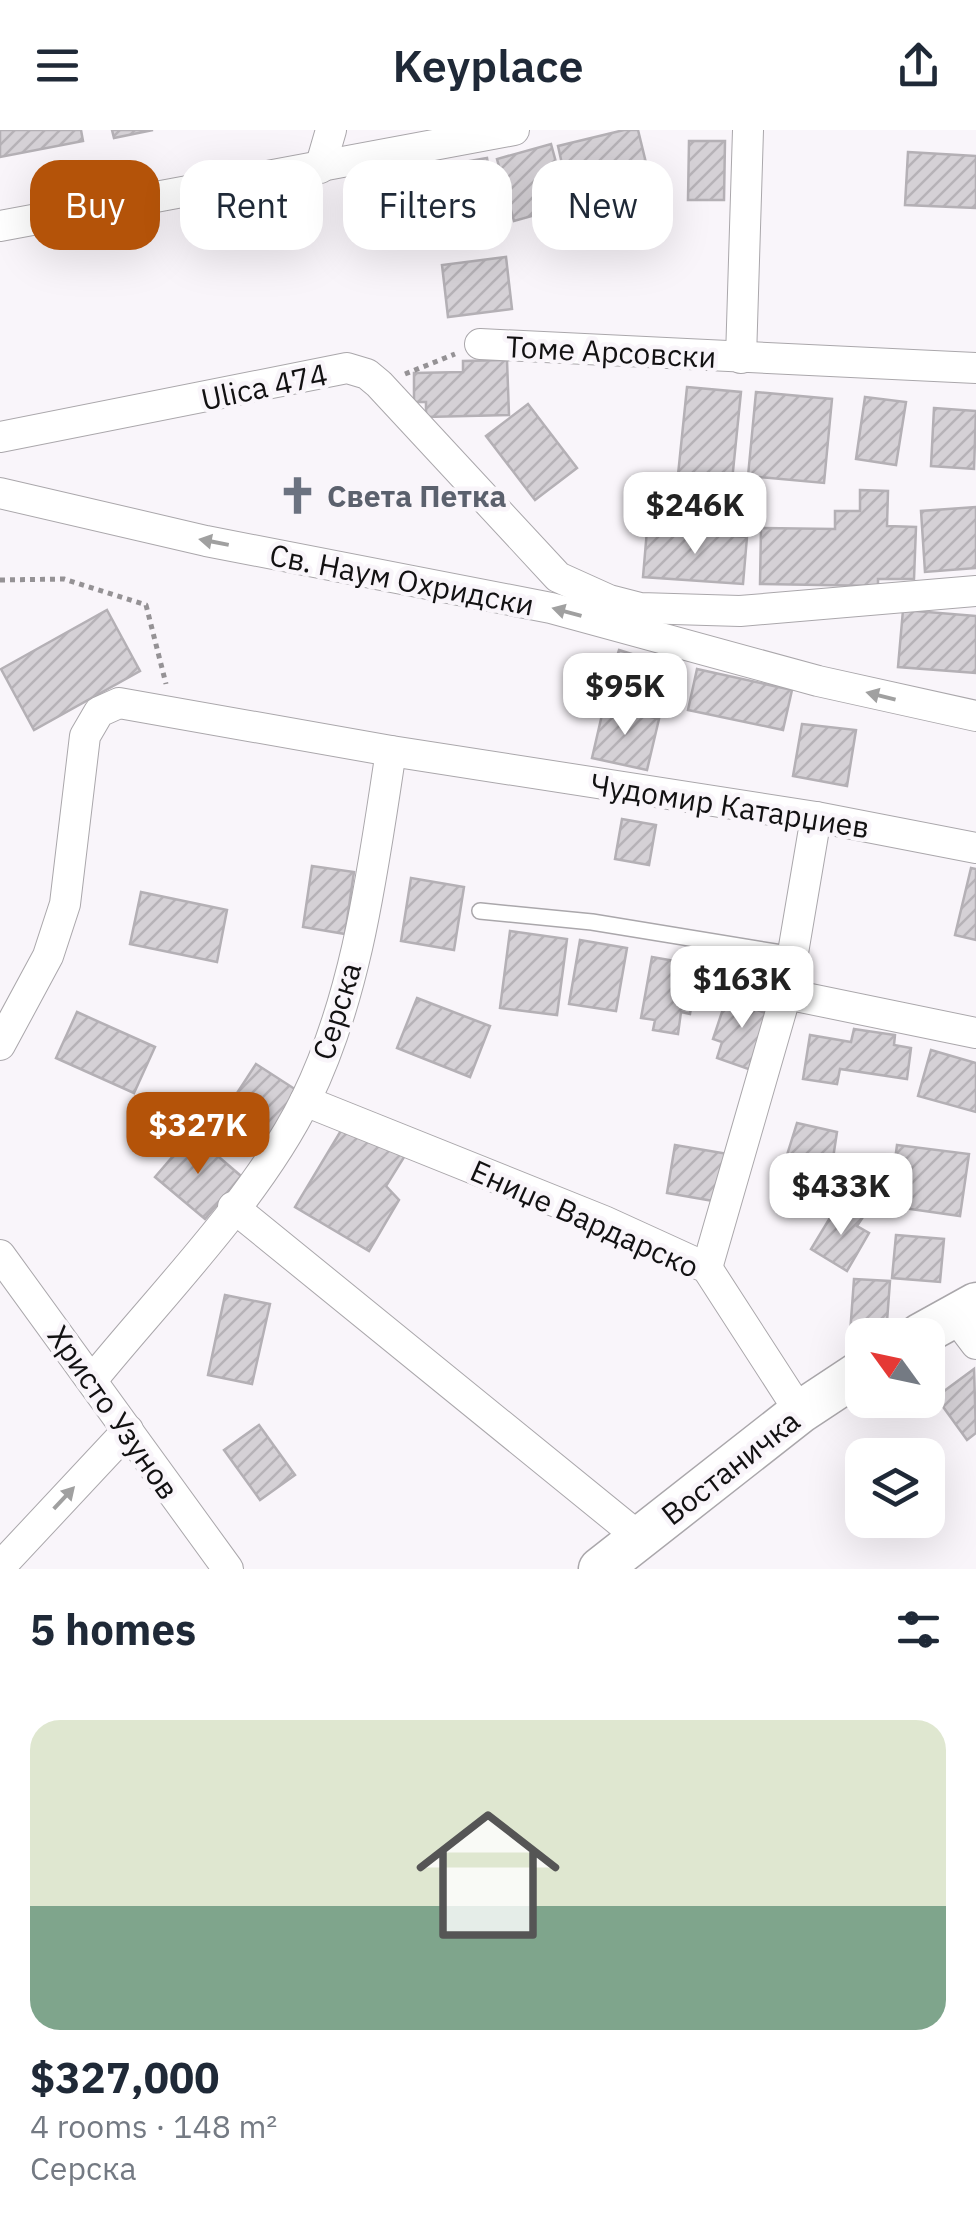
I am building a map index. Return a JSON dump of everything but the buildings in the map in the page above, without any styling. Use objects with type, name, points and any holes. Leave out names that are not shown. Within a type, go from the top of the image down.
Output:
[{"type":"street","points":[[323,160],[332,130]]},
{"type":"street","points":[[323,167],[514,130]]},
{"type":"street","name":"Томе Арсовски","points":[[741,358],[748,130]]},
{"type":"street","points":[[0,226],[180,193]]},
{"type":"street","name":"Томе Арсовски","points":[[480,344],[976,368]]},
{"type":"street","name":"Ulica 474","points":[[0,438],[347,368],[367,374],[379,384]]},
{"type":"street","points":[[379,384],[558,577],[609,600],[640,608],[740,610],[976,590]]},
{"type":"street","name":"Св. Наум Охридски","points":[[0,493],[206,541],[551,608],[818,681],[976,716]]},
{"type":"street","name":"Чудомир Катарџиев","points":[[0,1045],[34,988],[65,904],[86,736],[99,712],[129,702],[391,751],[816,817],[976,848]]},
{"type":"street","name":"Серска","points":[[93,1379],[233,1208],[271,1158],[305,1101],[345,988],[391,751]]},
{"type":"street","points":[[707,1268],[786,994],[816,817]]},
{"type":"street","points":[[786,994],[976,1033]]},
{"type":"street","name":"Ениџе Вардарско","points":[[305,1101],[604,1221],[707,1268],[800,1412]]},
{"type":"street","points":[[233,1208],[640,1538]]},
{"type":"street","name":"Христо Узунов","points":[[0,1255],[228,1569]]},
{"type":"street","name":"Востаничка","points":[[600,1569],[800,1412],[845,1382]]},
{"type":"street","points":[[0,1567],[128,1430]]},
{"type":"lane","points":[[480,911],[592,922],[794,954]]},
{"type":"path","points":[[379,384],[480,344]]},
{"type":"path","points":[[0,580],[64,579],[146,605],[173,710]]},
{"type":"place","name":"Света Петка","points":[[297,495]]}]
